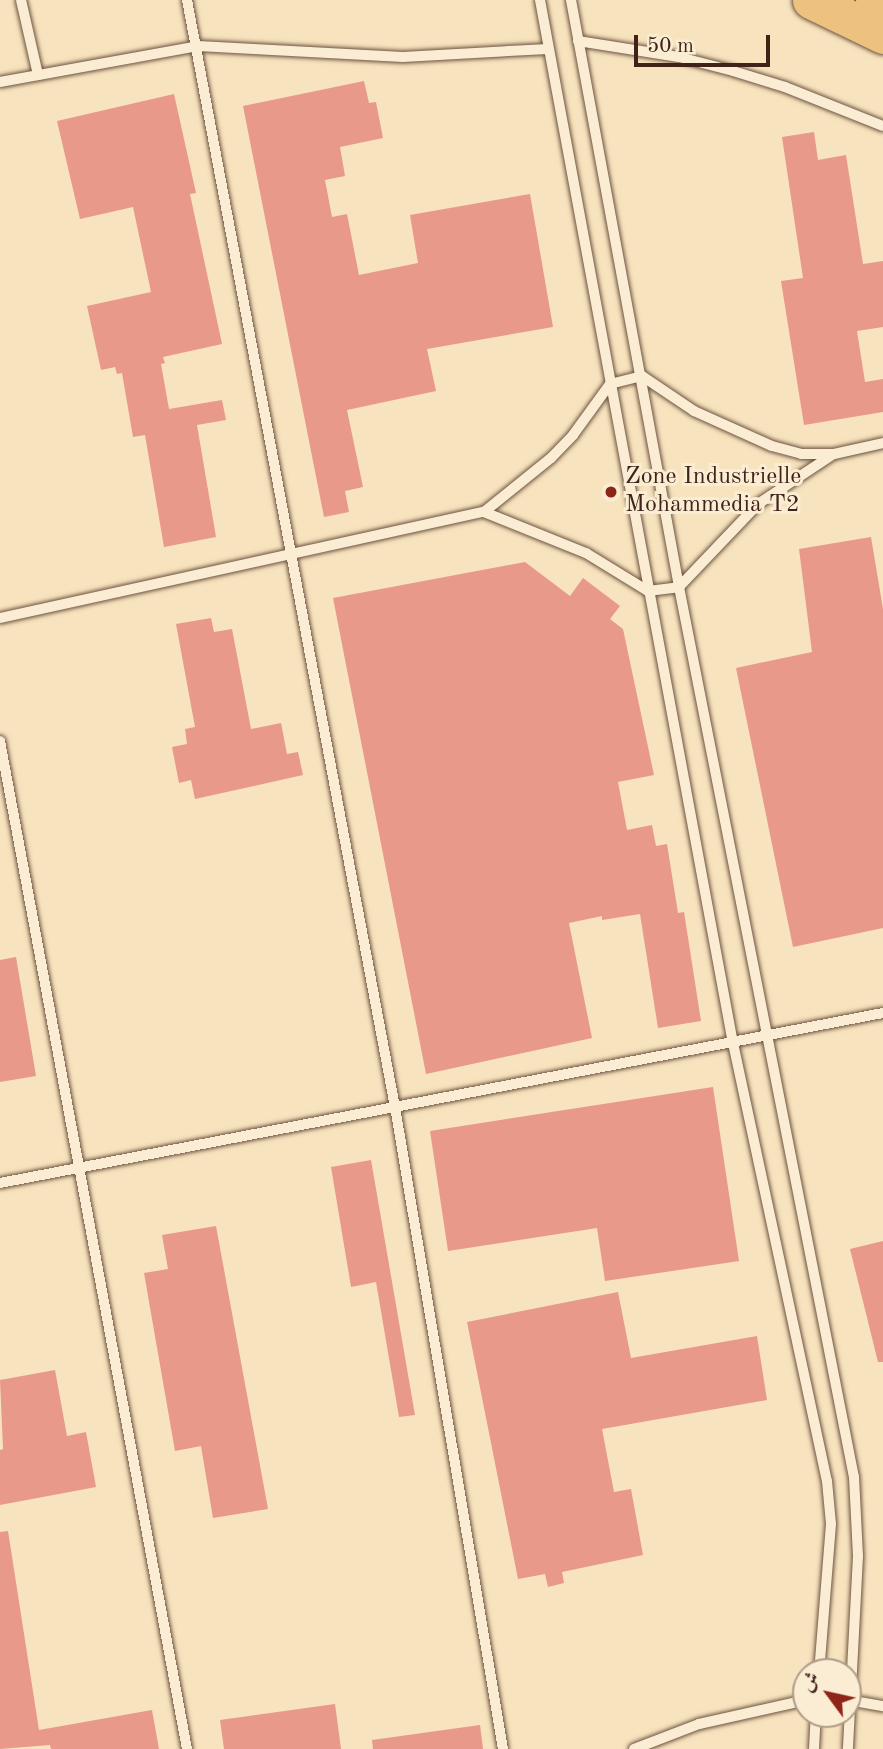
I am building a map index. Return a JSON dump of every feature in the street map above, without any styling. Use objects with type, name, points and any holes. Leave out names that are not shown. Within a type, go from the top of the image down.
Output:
[{"type":"highway","points":[[811,0],[883,35]]},
{"type":"highway","points":[[874,0],[883,4]]},
{"type":"lane","points":[[21,0],[38,75]]},
{"type":"lane","points":[[187,0],[198,46],[396,1107],[503,1749]]},
{"type":"lane","points":[[540,0],[733,1043],[827,1481],[831,1524],[820,1658]]},
{"type":"lane","points":[[571,0],[679,587],[854,1478],[858,1556],[852,1658]]},
{"type":"lane","points":[[578,41],[679,57],[733,71],[785,87],[883,126]]},
{"type":"lane","points":[[0,82],[198,46],[403,57],[548,48]]},
{"type":"lane","points":[[0,618],[484,512],[551,458],[573,435],[610,384],[642,376],[694,411],[745,436],[801,454],[834,454],[883,443]]},
{"type":"lane","points":[[484,512],[575,548],[648,592],[679,587],[758,504],[834,454]]},
{"type":"lane","points":[[0,741],[187,1749]]},
{"type":"lane","points":[[0,1183],[883,1013]]},
{"type":"lane","points":[[862,1702],[883,1706]]},
{"type":"lane","points":[[634,1749],[699,1724],[792,1703]]},
{"type":"lane","points":[[814,1749],[815,1728]]},
{"type":"lane","points":[[848,1728],[848,1749]]},
{"type":"building","points":[[364,81],[369,103],[376,102],[383,138],[340,147],[345,176],[325,180],[332,217],[347,214],[359,275],[418,263],[410,215],[530,194],[553,327],[427,349],[436,391],[347,410],[363,487],[345,491],[349,512],[324,517],[243,106]]},
{"type":"building","points":[[174,94],[196,193],[190,194],[222,344],[163,357],[165,363],[161,364],[169,409],[222,400],[226,420],[197,425],[216,537],[164,547],[145,435],[133,437],[122,373],[117,374],[115,367],[101,370],[87,306],[151,292],[133,207],[80,219],[57,121]]},
{"type":"building","points":[[814,132],[818,160],[846,155],[863,264],[883,261],[883,327],[857,331],[865,382],[883,379],[883,412],[804,425],[781,281],[803,278],[782,137]]},
{"type":"building","points":[[871,537],[883,609],[883,928],[793,947],[736,668],[812,652],[799,549]]},
{"type":"building","points":[[525,562],[570,596],[583,578],[620,606],[610,619],[623,629],[654,775],[618,782],[627,830],[652,825],[656,846],[667,844],[678,913],[684,912],[701,1021],[658,1028],[640,914],[602,920],[602,916],[569,923],[592,1038],[426,1074],[333,598]]},
{"type":"building","points":[[211,618],[214,632],[232,629],[251,729],[281,723],[287,754],[298,752],[303,775],[195,799],[191,780],[179,783],[172,747],[187,744],[185,729],[195,727],[176,624]]},
{"type":"building","points":[[16,957],[36,1076],[0,1082],[0,960]]},
{"type":"building","points":[[713,1087],[739,1261],[605,1281],[597,1228],[448,1251],[430,1131]]},
{"type":"building","points":[[371,1160],[415,1415],[399,1417],[376,1282],[351,1287],[331,1167]]},
{"type":"building","points":[[216,1226],[268,1509],[213,1518],[201,1446],[175,1451],[144,1273],[168,1269],[162,1235]]},
{"type":"building","points":[[883,1241],[883,1362],[878,1362],[850,1249]]},
{"type":"building","points":[[618,1292],[631,1358],[757,1336],[767,1400],[602,1429],[614,1492],[631,1489],[643,1555],[562,1572],[564,1583],[548,1587],[545,1574],[518,1579],[467,1322]]},
{"type":"building","points":[[55,1370],[67,1436],[86,1432],[96,1487],[0,1505],[0,1450],[3,1449],[0,1380]]},
{"type":"building","points":[[8,1531],[39,1730],[152,1710],[159,1749],[51,1749],[50,1745],[0,1749],[0,1532]]},
{"type":"building","points":[[335,1704],[341,1749],[224,1749],[220,1720]]},
{"type":"building","points":[[480,1725],[483,1749],[373,1749],[372,1740]]},
{"type":"place","name":"Zone Industrielle Mohammedia T2","points":[[611,492]]}]
